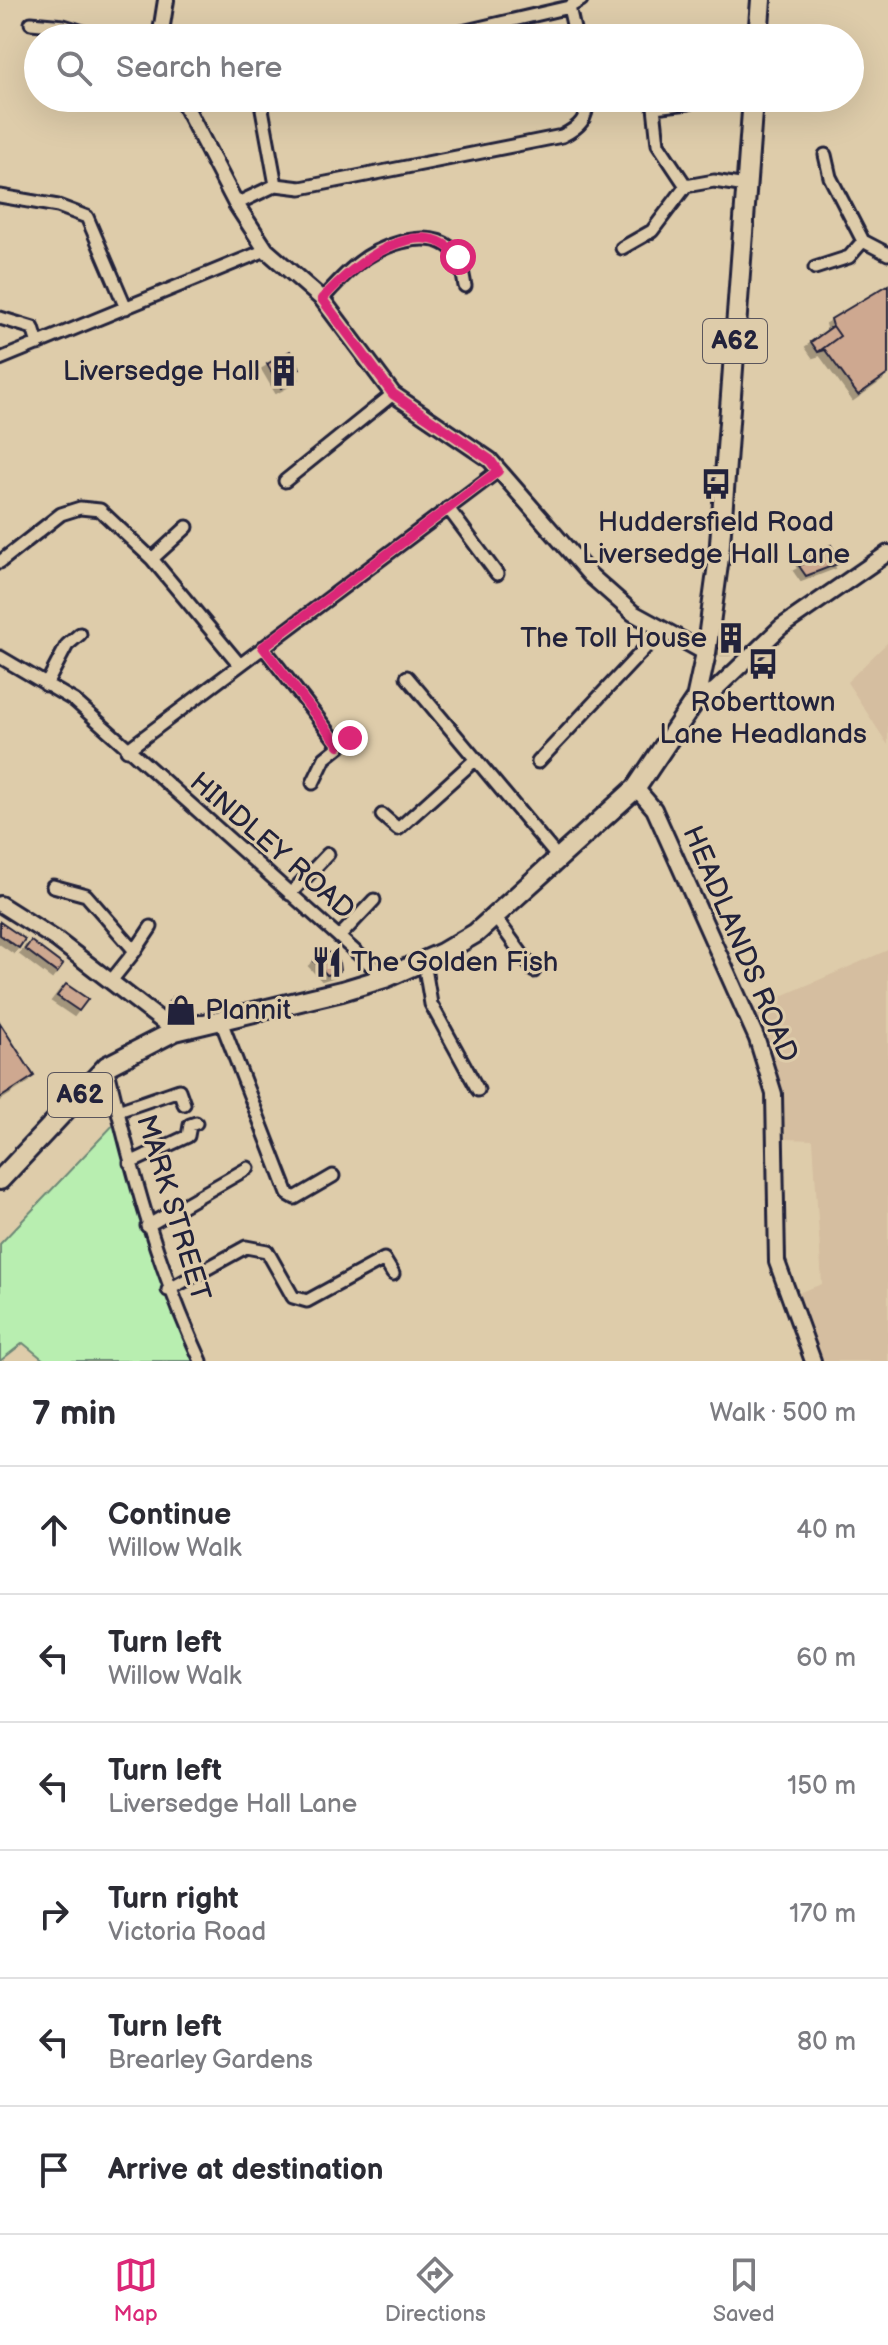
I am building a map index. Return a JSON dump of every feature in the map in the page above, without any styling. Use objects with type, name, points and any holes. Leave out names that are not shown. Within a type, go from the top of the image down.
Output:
[{"type":"main road","points":[[759,24],[761,0]]},
{"type":"main road","name":"A62","points":[[0,1180],[107,1066],[175,1031],[302,1002],[385,978],[424,962],[476,933],[636,788],[696,699],[706,653],[719,557],[752,112]]},
{"type":"street","points":[[162,24],[166,0]]},
{"type":"street","points":[[496,24],[569,7],[581,0]]},
{"type":"street","points":[[569,7],[573,24]]},
{"type":"street","points":[[31,23],[42,24]]},
{"type":"street","points":[[188,112],[236,204],[266,250],[322,299],[393,394],[490,460],[590,575],[633,613],[706,653]]},
{"type":"street","points":[[263,112],[276,185]]},
{"type":"street","points":[[236,204],[276,185],[301,188],[562,136],[579,128],[588,112]]},
{"type":"street","points":[[655,112],[658,144],[686,186]]},
{"type":"street","points":[[825,155],[830,177],[863,241],[888,254]]},
{"type":"street","points":[[622,248],[652,231],[686,186],[714,181],[746,186]]},
{"type":"street","points":[[0,196],[58,206],[87,217],[126,308]]},
{"type":"street","points":[[322,299],[370,255],[419,238],[437,239],[450,246],[458,257],[465,286]]},
{"type":"street","points":[[815,268],[849,257],[863,241]]},
{"type":"street","points":[[0,359],[266,250]]},
{"type":"street","points":[[0,318],[33,328],[38,344]]},
{"type":"street","points":[[285,481],[393,394]]},
{"type":"street","points":[[127,750],[498,471]]},
{"type":"street","points":[[0,562],[61,514],[80,508],[100,510],[152,559],[240,665]]},
{"type":"street","points":[[448,508],[497,574]]},
{"type":"street","points":[[152,559],[187,527]]},
{"type":"street","points":[[696,699],[715,690],[781,627],[888,553]]},
{"type":"street","points":[[538,762],[662,630]]},
{"type":"street","points":[[46,685],[67,645],[80,634]]},
{"type":"street","points":[[263,647],[339,745]]},
{"type":"street","name":"HINDLEY ROAD","points":[[0,657],[75,701],[385,978]]},
{"type":"street","points":[[407,677],[560,860]]},
{"type":"street","points":[[313,783],[325,758],[350,738]]},
{"type":"street","points":[[382,815],[398,829],[476,759]]},
{"type":"street","name":"HEADLANDS ROAD","points":[[636,788],[654,809],[757,1039],[774,1094],[777,1262],[813,1361]]},
{"type":"street","points":[[290,894],[328,854]]},
{"type":"street","points":[[53,886],[86,895],[135,951]]},
{"type":"street","points":[[339,937],[374,900]]},
{"type":"street","points":[[0,904],[57,940],[175,1031]]},
{"type":"street","points":[[495,917],[534,971]]},
{"type":"street","points":[[111,981],[151,927]]},
{"type":"street","points":[[424,962],[431,1004],[478,1090]]},
{"type":"street","points":[[221,1021],[288,1194],[295,1198],[333,1176]]},
{"type":"street","name":"MARK STREET","points":[[107,1066],[147,1226],[168,1290],[201,1361]]},
{"type":"street","points":[[118,1111],[179,1090],[184,1104]]},
{"type":"street","points":[[130,1163],[188,1136],[190,1125],[196,1123]]},
{"type":"street","points":[[147,1226],[248,1168]]},
{"type":"street","points":[[168,1290],[246,1247],[267,1251],[293,1297],[307,1301],[384,1259],[393,1274]]},
{"type":"shaded area","points":[[888,642],[888,745],[847,682]]},
{"type":"shaded area","points":[[888,950],[888,1361],[817,1361],[795,1294],[822,1284],[813,1140],[786,1139],[781,1085],[752,1009]]},
{"type":"green space","points":[[117,1121],[151,1243],[197,1361],[45,1361],[23,1343],[0,1361],[0,1244]]},
{"type":"building","points":[[888,285],[888,374],[858,395],[825,350],[818,352],[811,342],[833,326],[831,319]]},
{"type":"building","points":[[833,326],[840,336],[818,352],[811,342]]},
{"type":"building","name":"Liversedge Hall","points":[[290,351],[300,369],[294,373],[298,379],[281,388],[267,364]]},
{"type":"building","points":[[831,545],[840,563],[806,576],[799,566],[803,564],[801,559]]},
{"type":"building","name":"The Toll House","points":[[732,628],[741,629],[735,650],[717,647],[724,631],[731,633]]},
{"type":"building","points":[[0,922],[25,939],[19,948],[0,935]]},
{"type":"building","points":[[31,941],[63,965],[57,973],[25,949]]},
{"type":"building","name":"The Golden Fish","points":[[326,950],[339,963],[340,971],[327,975],[314,961]]},
{"type":"building","points":[[66,984],[88,999],[79,1011],[57,996]]},
{"type":"building","name":"Plannit","points":[[173,997],[195,1015],[186,1019],[167,1005]]},
{"type":"building","points":[[0,1023],[34,1076],[0,1098]]},
{"type":"place","name":"Liversedge Hall","points":[[284,371]]},
{"type":"place","name":"Huddersfield Road Liversedge Hall Lane","points":[[716,484]]},
{"type":"place","name":"The Toll House","points":[[731,638]]},
{"type":"place","name":"Roberttown Lane Headlands","points":[[763,664]]},
{"type":"place","name":"The Golden Fish","points":[[327,962]]},
{"type":"place","name":"Plannit","points":[[181,1010]]},
{"type":"route","points":[[350,738],[339,745],[263,647],[498,471],[490,460],[393,394],[322,299],[370,255],[398,244],[419,238],[437,239],[450,246],[458,257]]}]
